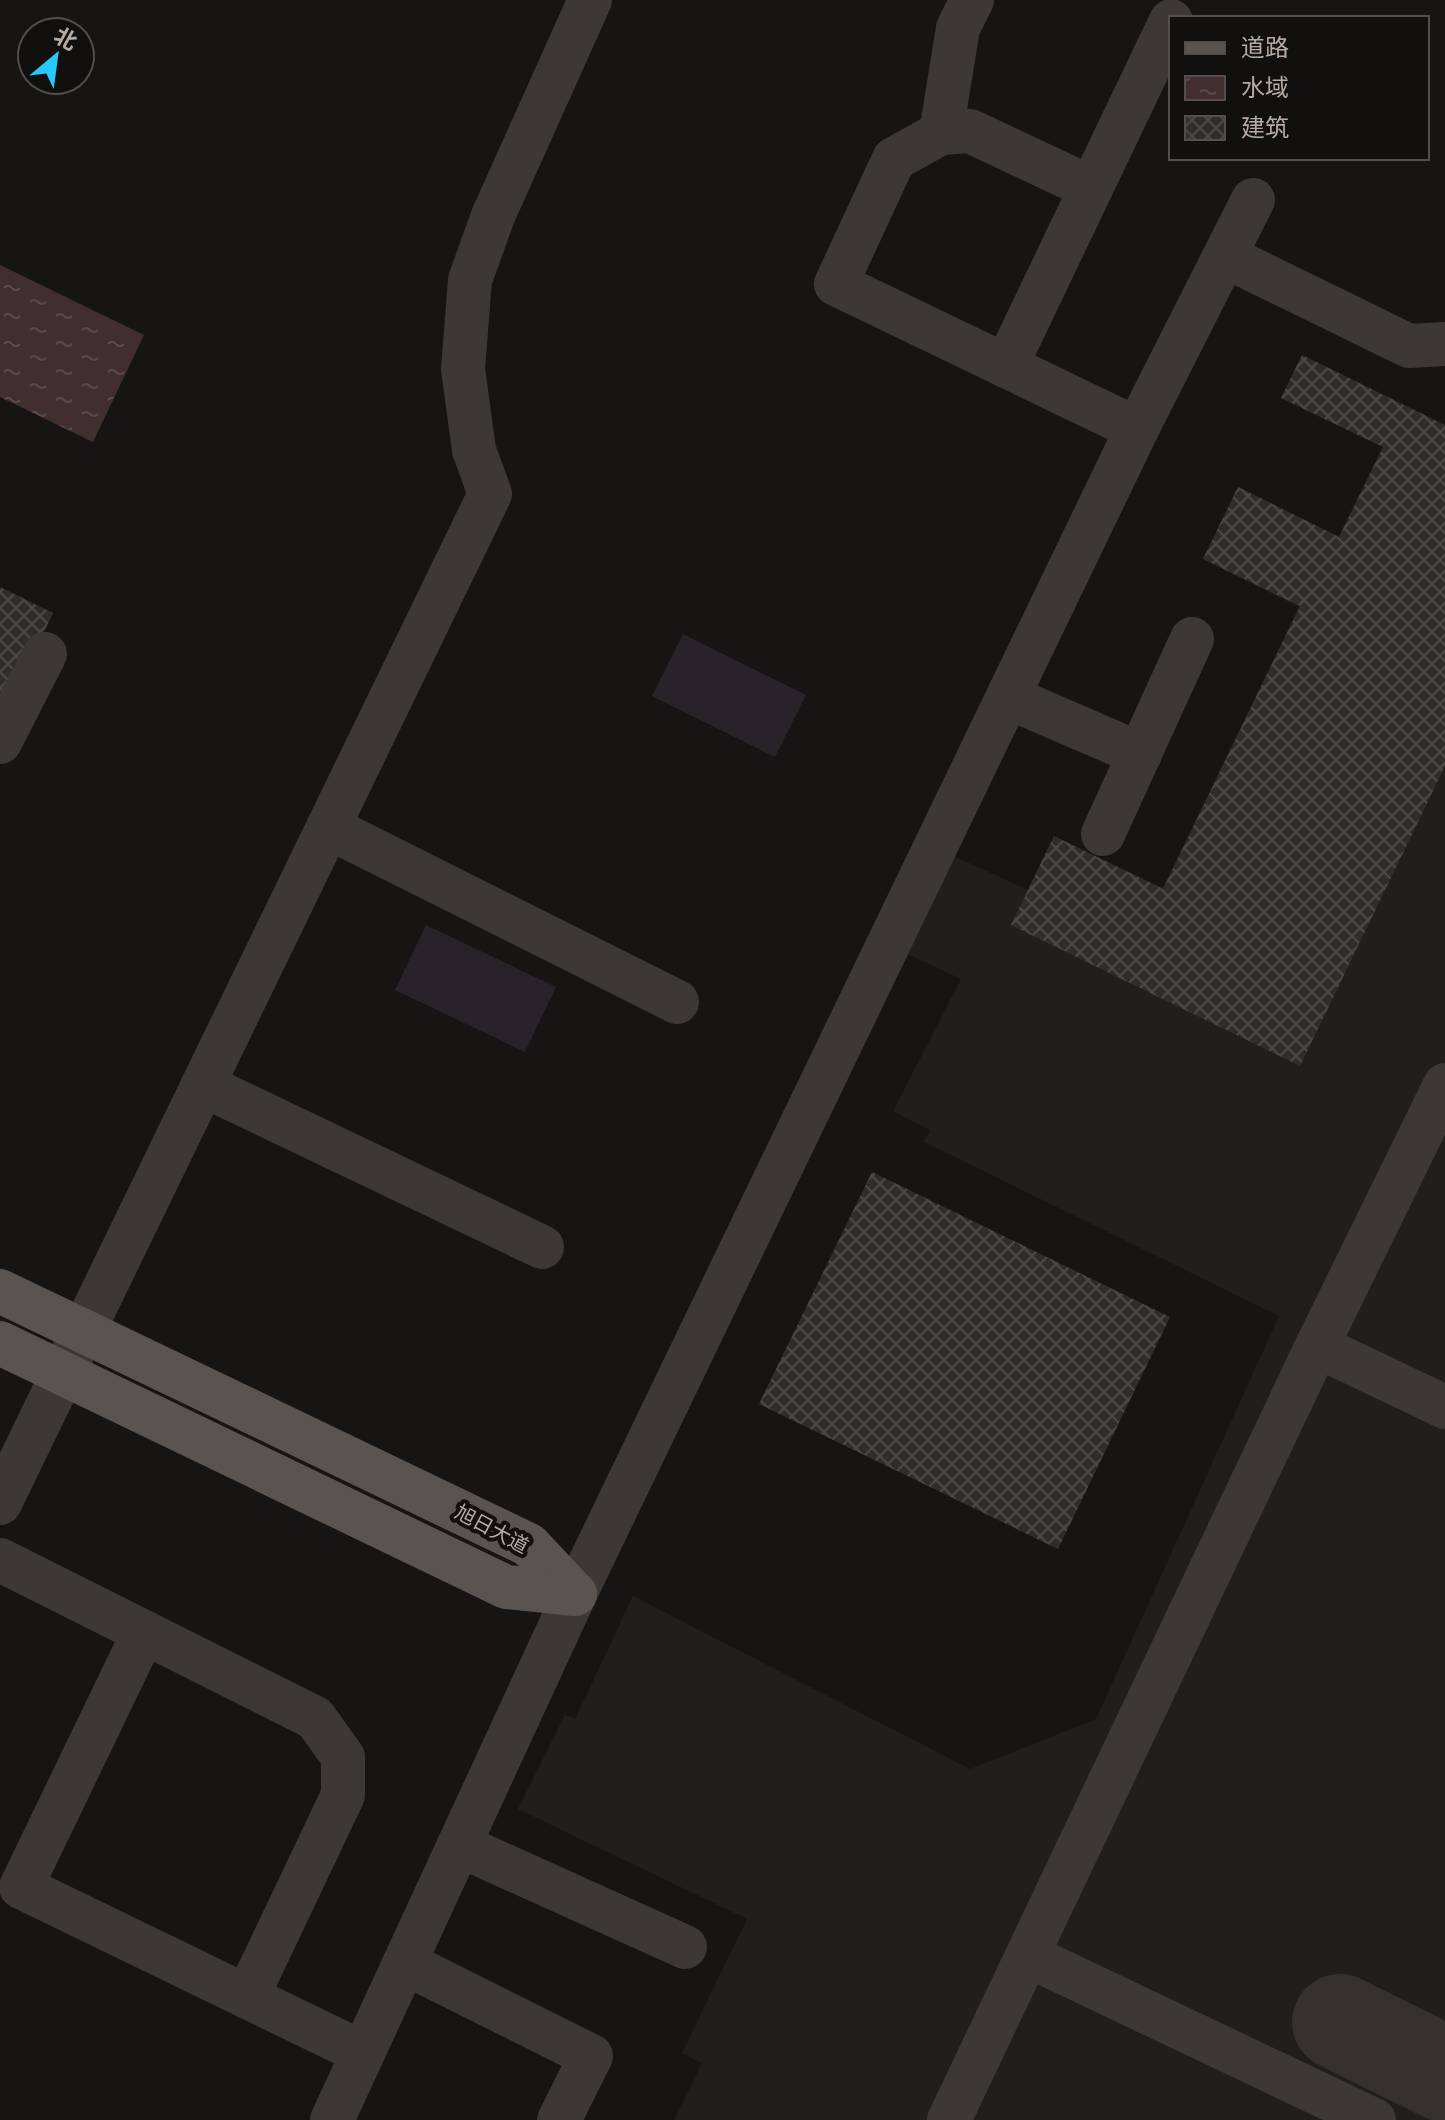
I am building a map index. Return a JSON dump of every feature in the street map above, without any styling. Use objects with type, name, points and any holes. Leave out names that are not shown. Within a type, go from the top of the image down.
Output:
[{"type":"main road","name":"旭日大道","points":[[0,1291],[529,1545],[575,1594]]},
{"type":"main road","points":[[0,1343],[506,1587],[575,1594]]},
{"type":"lane","points":[[0,1503],[490,494],[474,450],[463,369],[470,280],[493,216],[590,0]]},
{"type":"lane","points":[[941,133],[958,28],[972,0]]},
{"type":"lane","points":[[1006,366],[1169,26]]},
{"type":"lane","points":[[1091,188],[970,131],[941,133],[894,159],[836,284],[1137,429]]},
{"type":"lane","points":[[332,2120],[575,1594],[1137,429],[1253,200]]},
{"type":"lane","points":[[1225,256],[1409,346],[1445,344]]},
{"type":"lane","points":[[1103,834],[1192,639]]},
{"type":"lane","points":[[0,742],[45,654]]},
{"type":"lane","points":[[1008,697],[1140,754]]},
{"type":"lane","points":[[328,827],[677,1002]]},
{"type":"lane","points":[[203,1085],[542,1247]]},
{"type":"lane","points":[[949,2120],[1317,1346],[1445,1085]]},
{"type":"lane","points":[[1317,1346],[1445,1407]]},
{"type":"lane","points":[[0,1560],[315,1718],[343,1757],[343,1795],[247,1997]]},
{"type":"lane","points":[[144,1632],[21,1887],[363,2053]]},
{"type":"lane","points":[[459,1845],[685,1947]]},
{"type":"lane","points":[[1029,1956],[1374,2120]]},
{"type":"lane","points":[[405,1963],[591,2056],[559,2120]]},
{"type":"shaded area","points":[[1302,355],[1445,425],[1445,2120],[674,2120],[702,2063],[682,2053],[747,1919],[518,1809],[565,1715],[575,1719],[633,1596],[970,1769],[1096,1719],[1279,1316],[924,1142],[930,1130],[893,1111],[961,979],[907,954],[954,856],[1028,890],[1054,836],[1163,888],[1299,607],[1203,559],[1238,487],[1339,537],[1383,447],[1281,398]]},
{"type":"shaded area","points":[[683,634],[806,695],[775,757],[652,696]]},
{"type":"shaded area","points":[[426,925],[556,987],[525,1052],[395,990]]},
{"type":"water","points":[[0,265],[144,335],[93,442],[0,397]]},
{"type":"building","points":[[1302,355],[1445,425],[1445,766],[1300,1066],[1011,925],[1054,836],[1163,889],[1300,606],[1203,559],[1238,487],[1339,537],[1383,447],[1281,398]]},
{"type":"building","points":[[0,587],[53,613],[0,724]]},
{"type":"building","points":[[872,1172],[1170,1317],[1058,1549],[759,1404]]},
{"type":"taxiway","points":[[1340,2022],[1445,2074]]}]
